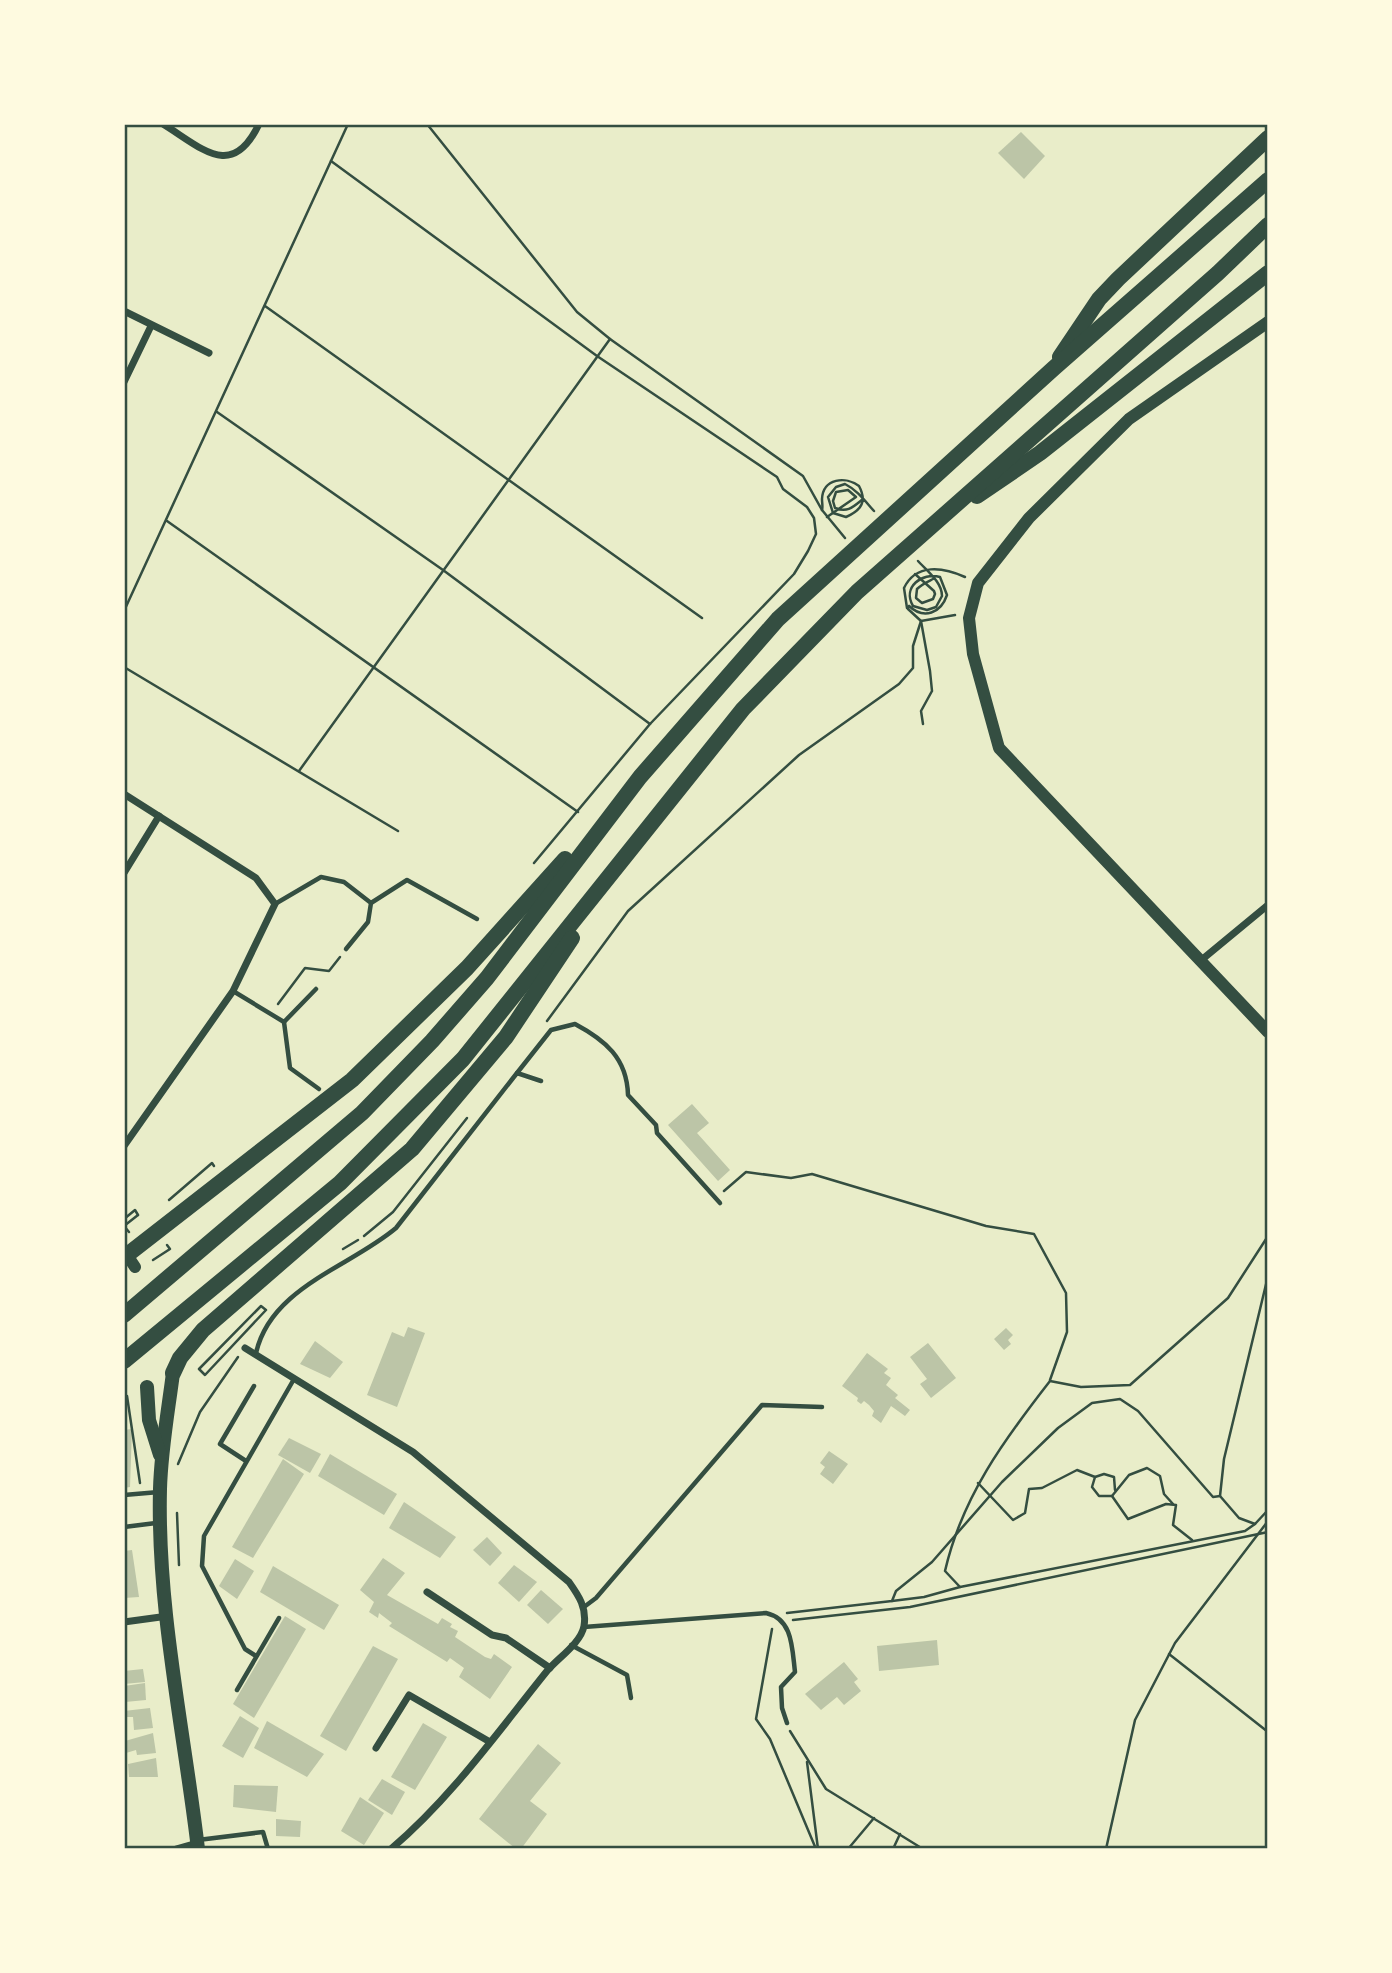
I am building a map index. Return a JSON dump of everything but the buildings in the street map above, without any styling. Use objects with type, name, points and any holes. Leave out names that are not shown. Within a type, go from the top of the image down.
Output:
[{"type":"highway","points":[[1054,368],[1071,337],[1099,299],[1268,138]]},
{"type":"highway","points":[[129,1262],[352,1080],[467,968],[778,619],[1054,368],[1187,254],[1268,180]]},
{"type":"highway","points":[[124,1361],[340,1183],[463,1059],[686,777],[801,646],[928,528],[1218,273],[1268,225]]},
{"type":"highway","points":[[928,528],[1040,453],[1268,273]]},
{"type":"highway","points":[[124,1315],[362,1113],[432,1041],[487,978],[640,777]]},
{"type":"highway","points":[[171,1367],[203,1330],[412,1149],[506,1037],[629,851]]},
{"type":"main road","points":[[171,1367],[161,1460],[160,1522],[167,1616],[197,1844]]},
{"type":"main road","points":[[147,1387],[149,1420],[161,1460]]},
{"type":"street","points":[[163,124],[213,154],[225,157],[243,150],[259,124]]},
{"type":"street","points":[[124,311],[209,354]]},
{"type":"street","points":[[1268,322],[1129,419],[1029,518],[978,583],[969,618],[973,654],[999,748],[1268,1032]]},
{"type":"street","points":[[124,382],[151,326]]},
{"type":"street","points":[[124,794],[256,878],[275,904],[233,991],[124,1146]]},
{"type":"street","points":[[124,873],[159,816]]},
{"type":"street","points":[[1199,962],[1268,905]]},
{"type":"street","points":[[245,1348],[413,1452],[569,1581],[584,1607],[584,1628],[571,1645],[425,1820],[391,1849]]},
{"type":"street","points":[[427,1592],[492,1636],[506,1638],[550,1668]]},
{"type":"street","points":[[124,1622],[167,1616]]},
{"type":"street","points":[[376,1748],[409,1695],[490,1742]]},
{"type":"street","points":[[176,1849],[197,1844]]},
{"type":"lane","points":[[275,904],[321,877],[344,882],[371,904]]},
{"type":"lane","points":[[346,949],[368,922],[371,904],[407,880],[477,919]]},
{"type":"lane","points":[[284,1022],[316,989]]},
{"type":"lane","points":[[233,991],[270,1016],[284,1022]]},
{"type":"lane","points":[[284,1022],[290,1068],[319,1089]]},
{"type":"lane","points":[[256,1353],[259,1340],[286,1302],[309,1283],[376,1245],[396,1228],[551,1030],[575,1024],[605,1040],[627,1077],[628,1095],[656,1125],[657,1133],[720,1203]]},
{"type":"lane","points":[[517,1073],[541,1081]]},
{"type":"lane","points":[[256,1656],[245,1649],[202,1566],[204,1536],[295,1379]]},
{"type":"lane","points":[[246,1461],[220,1444],[254,1386]]},
{"type":"lane","points":[[584,1607],[596,1598],[762,1405],[822,1407]]},
{"type":"lane","points":[[124,1495],[160,1492]]},
{"type":"lane","points":[[124,1527],[160,1522]]},
{"type":"lane","points":[[584,1628],[766,1613],[778,1616],[788,1628],[796,1672],[781,1687],[782,1708],[787,1723]]},
{"type":"lane","points":[[237,1690],[279,1618]]},
{"type":"lane","points":[[571,1645],[627,1675],[631,1698]]},
{"type":"lane","points":[[197,1844],[263,1832],[268,1849]]},
{"type":"path","points":[[124,611],[348,124]]},
{"type":"path","points":[[427,124],[578,312],[610,339],[803,476],[827,517],[854,548]]},
{"type":"path","points":[[331,161],[597,356],[777,477],[783,489],[807,507],[815,526],[816,534],[794,574],[650,723],[534,863]]},
{"type":"path","points":[[265,306],[702,618]]},
{"type":"path","points":[[299,771],[610,339]]},
{"type":"path","points":[[217,412],[443,570],[650,723]]},
{"type":"path","points":[[824,509],[825,491],[832,482],[842,479],[859,486],[864,495],[864,501],[861,507],[846,517],[833,513],[828,497],[836,487],[845,484],[863,499],[848,511],[835,508],[833,501],[836,492],[848,490],[856,497],[827,517]]},
{"type":"path","points":[[167,521],[578,812]]},
{"type":"path","points":[[923,724],[921,711],[932,691],[921,621],[908,607],[904,588],[915,574],[935,568],[952,571],[978,583]]},
{"type":"path","points":[[908,607],[919,613],[938,610],[947,595],[940,577],[924,576],[915,582],[909,597],[913,606],[920,610],[936,607],[941,602],[942,590],[933,579],[917,589],[916,598],[926,603],[934,597],[934,591],[915,574]]},
{"type":"path","points":[[921,621],[949,613],[969,618]]},
{"type":"path","points":[[542,1026],[628,911],[799,755],[899,684],[913,668],[913,646],[921,621]]},
{"type":"path","points":[[124,667],[398,831]]},
{"type":"path","points":[[270,1016],[305,968],[329,971],[346,949]]},
{"type":"path","points":[[334,1255],[366,1235],[393,1212],[475,1108]]},
{"type":"path","points":[[164,1204],[212,1163]]},
{"type":"path","points":[[716,1198],[746,1172],[791,1178],[812,1174],[985,1226],[1034,1234],[1066,1293],[1067,1332],[1050,1381],[1016,1424],[978,1483],[952,1539],[945,1571],[960,1587]]},
{"type":"path","points":[[124,1219],[135,1210],[138,1215],[124,1226],[130,1233]]},
{"type":"path","points":[[1050,1381],[1081,1387],[1130,1385],[1228,1298],[1268,1236]]},
{"type":"path","points":[[1255,1524],[1239,1518],[1220,1496],[1224,1459],[1268,1276]]},
{"type":"path","points":[[261,1306],[266,1310],[219,1362],[205,1375],[199,1369],[261,1306]]},
{"type":"path","points":[[261,1325],[273,1308]]},
{"type":"path","points":[[175,1470],[200,1412],[245,1348]]},
{"type":"path","points":[[127,1396],[142,1493]]},
{"type":"path","points":[[892,1601],[896,1591],[932,1562],[990,1496],[1058,1428],[1092,1403],[1120,1399],[1138,1411],[1213,1497],[1220,1496]]},
{"type":"path","points":[[1112,1496],[1129,1475],[1147,1468],[1160,1476],[1164,1494],[1174,1505],[1173,1525],[1192,1540]]},
{"type":"path","points":[[978,1483],[1013,1520],[1025,1514],[1029,1489],[1042,1488],[1077,1470],[1095,1477],[1104,1474],[1114,1477],[1115,1490]]},
{"type":"path","points":[[1095,1477],[1092,1487],[1099,1496],[1112,1496]]},
{"type":"path","points":[[1112,1496],[1128,1519],[1166,1504],[1174,1505]]},
{"type":"path","points":[[817,1849],[770,1739],[756,1719],[774,1622],[778,1616],[924,1597],[960,1587],[1250,1529],[1268,1510]]},
{"type":"path","points":[[177,1516],[179,1570]]},
{"type":"path","points":[[1106,1849],[1135,1720],[1169,1654],[1268,1521]]},
{"type":"path","points":[[1250,1529],[1255,1535]]},
{"type":"path","points":[[829,1619],[910,1607],[1268,1532]]},
{"type":"path","points":[[1169,1654],[1179,1665],[1268,1732]]},
{"type":"path","points":[[787,1723],[826,1789],[923,1849]]},
{"type":"path","points":[[807,1759],[817,1849]]},
{"type":"path","points":[[848,1849],[874,1818]]},
{"type":"path","points":[[893,1849],[900,1834]]}]
